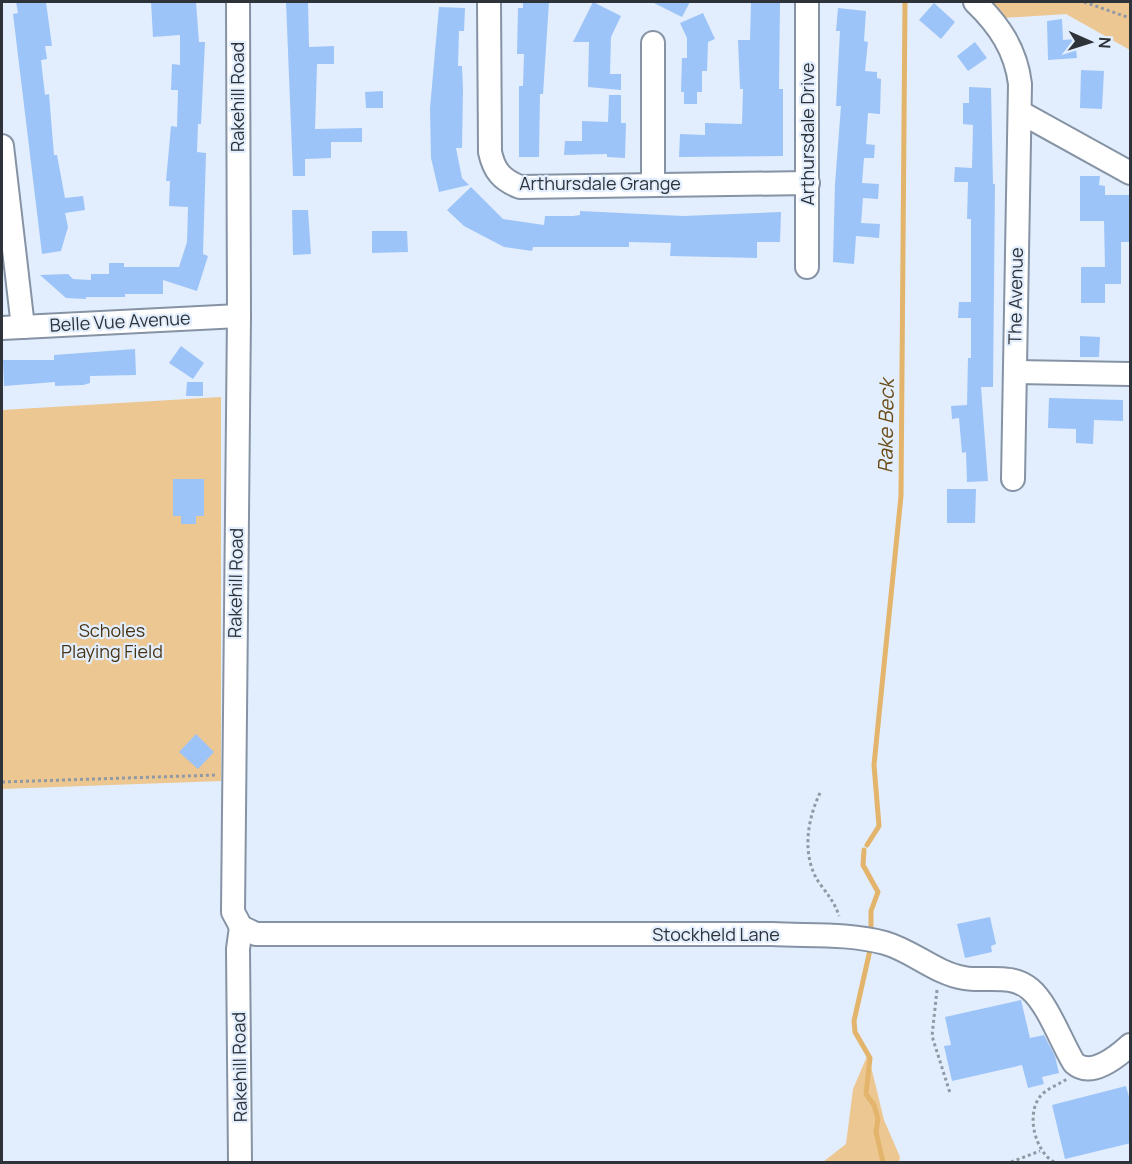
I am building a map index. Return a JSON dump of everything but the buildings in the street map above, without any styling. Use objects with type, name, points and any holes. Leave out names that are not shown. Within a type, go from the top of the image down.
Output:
[{"type":"street","name":"Rakehill Road","points":[[238,2],[239,316],[233,912],[241,927],[238,949],[240,1162]]},
{"type":"street","name":"Arthursdale Grange","points":[[489,2],[490,152],[498,174],[520,187],[808,183]]},
{"type":"street","name":"Arthursdale Drive","points":[[807,2],[807,267]]},
{"type":"street","name":"The Avenue","points":[[975,2],[996,23],[1018,64],[1020,112],[1013,479]]},
{"type":"street","points":[[652,185],[653,43]]},
{"type":"street","points":[[1020,112],[1131,173]]},
{"type":"street","points":[[2,146],[12,328]]},
{"type":"street","name":"Belle Vue Avenue","points":[[12,328],[239,316]]},
{"type":"street","points":[[1015,372],[1131,374]]},
{"type":"street","name":"Stockheld Lane","points":[[241,927],[256,934],[771,934],[842,937],[886,943],[916,955],[941,971],[972,979],[1009,979],[1029,988],[1037,997],[1074,1063],[1084,1069]]},
{"type":"street","points":[[1084,1069],[1095,1068],[1131,1045]]},
{"type":"path","points":[[1084,2],[1131,18]]},
{"type":"path","points":[[2,782],[233,775]]},
{"type":"path","points":[[820,793],[811,814],[809,849],[819,883],[838,913],[842,937]]},
{"type":"path","points":[[941,971],[932,1036],[950,1093]]},
{"type":"path","points":[[1054,1162],[1041,1151],[1037,1141],[1034,1115],[1039,1098],[1084,1069]]},
{"type":"path","points":[[1011,1162],[1041,1151]]},
{"type":"green space","points":[[985,2],[1130,2],[1130,50],[1066,14],[1002,18]]},
{"type":"green space","name":"Scholes Playing Field","points":[[221,397],[221,781],[2,789],[2,410]]},
{"type":"green space","points":[[868,1054],[884,1120],[900,1157],[899,1162],[823,1162],[846,1144],[853,1089]]},
{"type":"waterway","name":"Rake Beck","points":[[867,845],[879,826],[874,765],[901,496],[905,2]]},
{"type":"waterway","name":"Rake Beck","points":[[864,850],[863,865],[878,892],[871,911],[871,927]]},
{"type":"waterway","name":"Rake Beck","points":[[870,950],[854,1021],[855,1032],[870,1058],[866,1094],[874,1105],[878,1119],[876,1132],[883,1162]]}]
